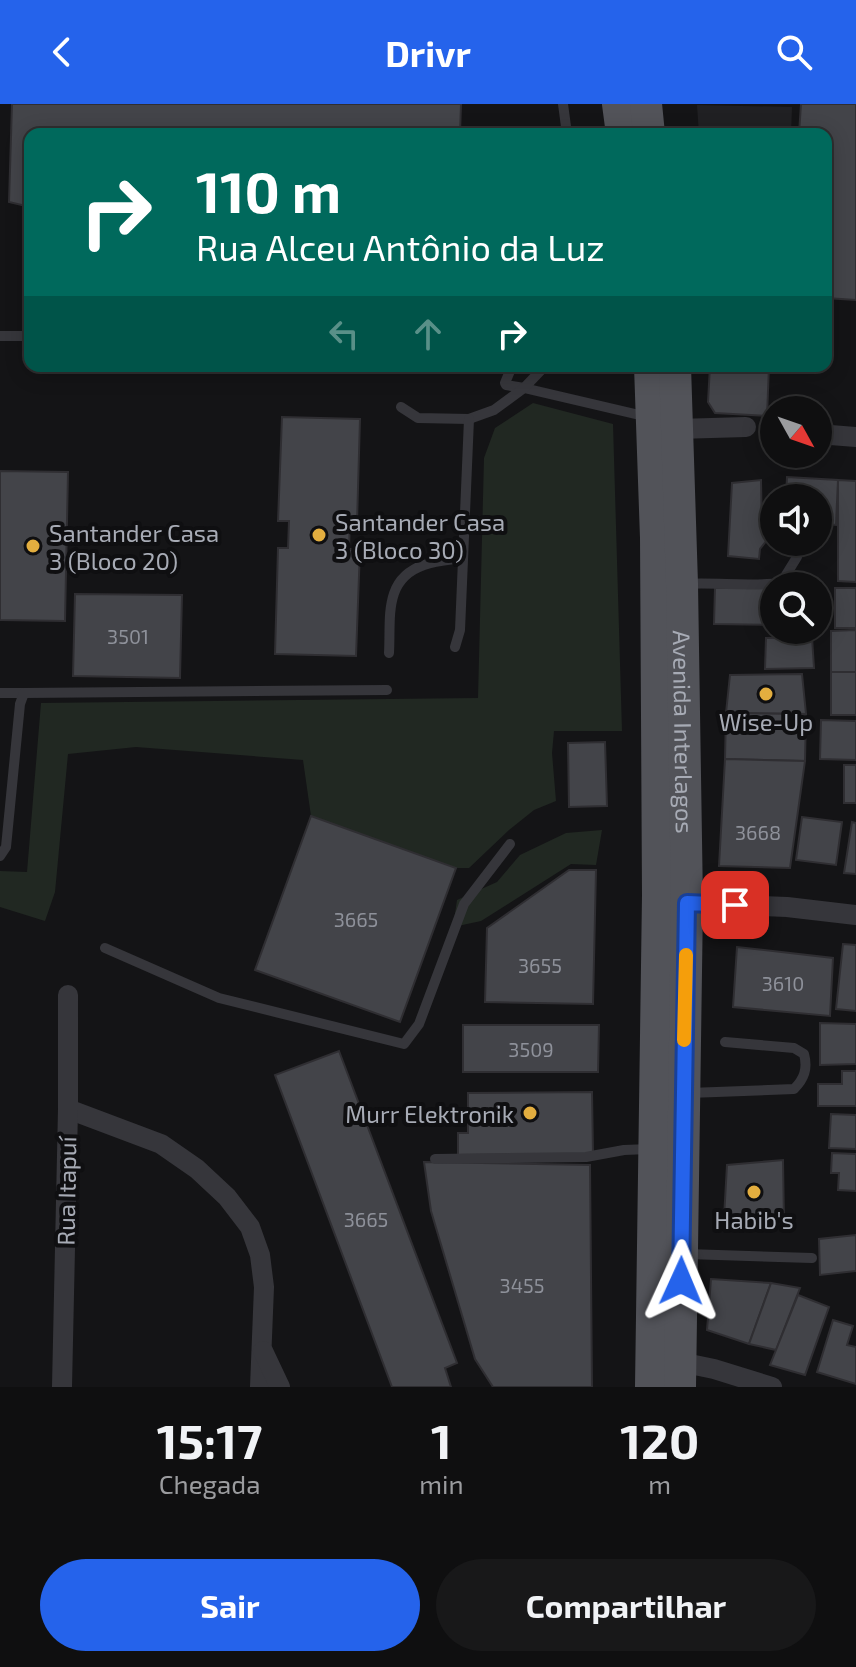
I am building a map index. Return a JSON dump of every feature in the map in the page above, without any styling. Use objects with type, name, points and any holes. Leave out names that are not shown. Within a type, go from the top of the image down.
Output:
[{"type":"main road","points":[[618,104],[621,128]]},
{"type":"main road","points":[[646,104],[648,128]]},
{"type":"main road","name":"Avenida Interlagos","points":[[655,372],[664,423],[682,584],[687,903],[680,1375]]},
{"type":"main road","name":"Avenida Interlagos","points":[[651,1387],[658,895],[657,614],[664,423]]},
{"type":"street","points":[[664,423],[746,427]]},
{"type":"street","points":[[832,435],[856,437]]},
{"type":"street","points":[[687,903],[787,907],[856,915]]},
{"type":"street","name":"Rua Itapuí","points":[[62,1387],[68,995]]},
{"type":"street","points":[[68,1109],[161,1144],[197,1169],[227,1197],[250,1227],[260,1255],[264,1287],[260,1387]]},
{"type":"street","points":[[260,1345],[280,1387]]},
{"type":"street","points":[[680,1375],[714,1369],[772,1387]]},
{"type":"lane","points":[[563,104],[566,128]]},
{"type":"lane","points":[[0,336],[24,336]]},
{"type":"lane","points":[[510,372],[506,385],[664,423]]},
{"type":"lane","points":[[401,407],[418,418],[469,419],[494,410],[524,388],[539,372]]},
{"type":"lane","points":[[455,647],[460,630],[469,419]]},
{"type":"lane","points":[[682,584],[781,583],[797,557]]},
{"type":"lane","points":[[389,653],[392,591],[405,576],[424,565],[463,558]]},
{"type":"lane","points":[[0,693],[387,690]]},
{"type":"lane","points":[[0,856],[6,847],[20,704],[24,693]]},
{"type":"lane","points":[[105,948],[219,998],[404,1044],[419,1024],[464,904],[510,844]]},
{"type":"lane","points":[[683,1093],[794,1089],[801,1082],[807,1066],[804,1054],[794,1048],[725,1042]]},
{"type":"lane","points":[[435,1159],[586,1157],[624,1150],[655,1149]]},
{"type":"lane","points":[[681,1254],[812,1258]]},
{"type":"shaded area","points":[[697,105],[792,107],[791,128],[699,128]]},
{"type":"shaded area","points":[[533,403],[613,424],[622,731],[554,731],[552,753],[556,801],[534,810],[469,868],[456,868],[311,816],[303,760],[136,747],[68,754],[55,892],[45,921],[0,907],[0,871],[27,872],[41,703],[478,698],[484,458],[495,428]]},
{"type":"shaded area","points":[[602,830],[596,865],[571,864],[481,921],[453,927],[457,900],[497,882],[520,855],[566,833]]},
{"type":"building","points":[[12,104],[461,104],[460,128],[24,128],[24,206],[9,202]]},
{"type":"building","points":[[801,104],[856,104],[856,300],[832,298],[832,128],[799,128]]},
{"type":"building","points":[[710,372],[769,372],[768,396],[760,396],[760,416],[715,413],[708,402]]},
{"type":"building","name":"Santander Casa 3 (Bloco 30)","points":[[282,417],[360,419],[357,523],[350,520],[349,549],[360,549],[356,656],[275,654],[278,548],[288,548],[289,521],[278,521]]},
{"type":"building","name":"Santander Casa 3 (Bloco 20)","points":[[0,471],[68,472],[65,621],[0,620]]},
{"type":"building","points":[[787,477],[838,480],[836,525],[832,525],[832,484],[787,484]]},
{"type":"building","points":[[761,480],[759,559],[728,556],[732,483]]},
{"type":"building","points":[[838,480],[856,481],[856,582],[838,581]]},
{"type":"building","points":[[760,587],[760,625],[714,624],[715,588]]},
{"type":"building","points":[[835,588],[856,588],[856,628],[835,628]]},
{"type":"building","name":"Santander Casa 3 (Bloco 20)","points":[[75,594],[182,595],[180,678],[73,676]]},
{"type":"building","points":[[856,630],[856,672],[831,672],[832,631]]},
{"type":"building","points":[[766,644],[812,644],[814,668],[765,669]]},
{"type":"building","points":[[831,672],[856,672],[856,715],[831,715]]},
{"type":"building","name":"Wise-Up","points":[[802,674],[806,714],[726,713],[730,675]]},
{"type":"building","points":[[726,713],[806,714],[805,761],[725,759]]},
{"type":"building","points":[[821,720],[856,721],[856,760],[820,759]]},
{"type":"building","points":[[605,742],[607,806],[569,807],[568,743]]},
{"type":"building","points":[[725,759],[805,761],[790,868],[719,866]]},
{"type":"building","points":[[844,765],[856,765],[856,803],[844,803]]},
{"type":"building","points":[[311,816],[456,868],[400,1022],[255,970]]},
{"type":"building","points":[[802,817],[842,822],[836,865],[796,860]]},
{"type":"building","points":[[852,822],[856,823],[856,874],[844,873]]},
{"type":"building","points":[[569,870],[596,870],[593,1004],[485,1002],[487,928]]},
{"type":"building","points":[[843,944],[856,945],[856,1011],[836,1009]]},
{"type":"building","points":[[737,947],[833,958],[830,1016],[733,1007]]},
{"type":"building","points":[[820,1023],[856,1024],[856,1064],[820,1065]]},
{"type":"building","points":[[463,1025],[599,1025],[598,1072],[463,1072]]},
{"type":"building","points":[[339,1051],[457,1363],[445,1368],[451,1387],[392,1387],[275,1075]]},
{"type":"building","points":[[842,1071],[856,1071],[856,1106],[818,1106],[818,1084],[842,1084]]},
{"type":"building","name":"Murr Elektronik","points":[[592,1092],[593,1154],[458,1155],[458,1133],[468,1133],[468,1093]]},
{"type":"building","points":[[831,1114],[856,1115],[856,1149],[829,1148]]},
{"type":"building","points":[[832,1153],[856,1154],[856,1191],[838,1190],[839,1173],[831,1173]]},
{"type":"building","name":"Habib's","points":[[783,1160],[784,1223],[724,1218],[727,1165]]},
{"type":"building","points":[[424,1162],[590,1165],[592,1387],[493,1387],[475,1359],[431,1211]]},
{"type":"building","points":[[856,1235],[856,1271],[820,1275],[819,1239]]},
{"type":"building","points":[[711,1279],[771,1283],[749,1344],[707,1330]]},
{"type":"building","points":[[771,1283],[800,1288],[776,1350],[749,1344]]},
{"type":"building","points":[[798,1295],[829,1307],[805,1375],[770,1365]]},
{"type":"building","points":[[833,1320],[853,1326],[847,1345],[856,1347],[856,1384],[817,1372]]},
{"type":"slow traffic","points":[[684,1040],[686,955]]},
{"type":"place","name":"Santander Casa 3 (Bloco 30)","points":[[319,535]]},
{"type":"place","name":"Santander Casa 3 (Bloco 20)","points":[[33,546]]},
{"type":"place","name":"Wise-Up","points":[[766,694]]},
{"type":"place","name":"Murr Elektronik","points":[[530,1113]]},
{"type":"place","name":"Habib's","points":[[754,1192]]},
{"type":"route","points":[[681,1281],[687,903],[735,905]]}]
